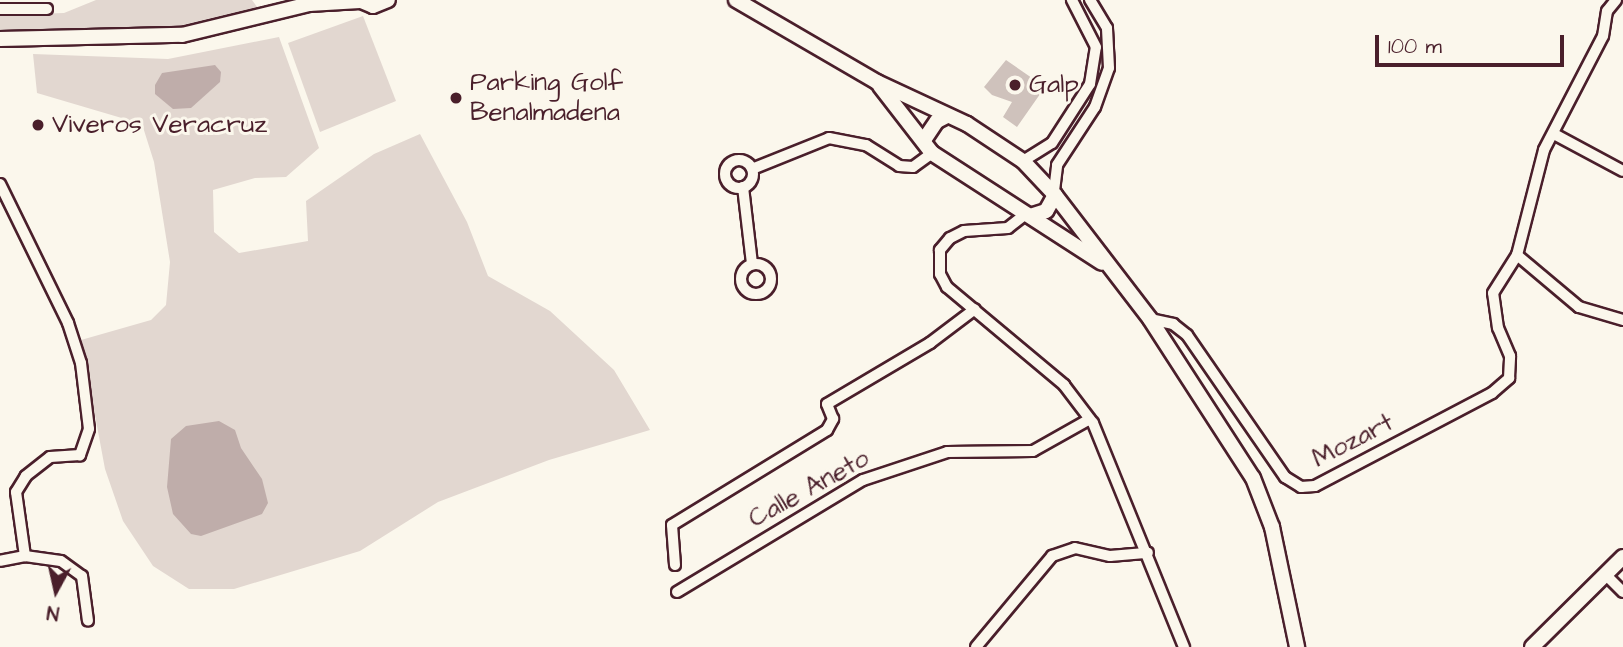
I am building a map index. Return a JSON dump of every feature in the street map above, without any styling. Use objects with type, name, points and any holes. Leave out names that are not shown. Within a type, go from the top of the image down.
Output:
[{"type":"main road","points":[[0,38],[182,34],[313,2],[359,1],[373,6],[388,0]]},
{"type":"main road","points":[[736,0],[877,82],[947,116],[1023,160],[1054,193],[1150,319],[1253,478],[1272,527],[1297,647]]},
{"type":"main road","points":[[877,82],[928,146],[1110,267]]},
{"type":"main road","points":[[928,146],[947,116]]},
{"type":"main road","points":[[1030,214],[1046,211],[1054,193]]},
{"type":"main road","points":[[1532,647],[1623,557]]},
{"type":"street","points":[[1023,160],[1052,143],[1090,84],[1096,47],[1072,0]]},
{"type":"street","points":[[1054,193],[1057,165],[1095,107],[1109,68],[1111,46],[1107,28],[1090,0]]},
{"type":"street","points":[[1616,0],[1606,6],[1603,36],[1540,163],[1517,255],[1579,307],[1623,320]]},
{"type":"street","points":[[0,9],[47,9]]},
{"type":"street","points":[[1554,134],[1623,171]]},
{"type":"street","points":[[752,169],[829,138],[866,145],[899,166],[913,167],[928,146]]},
{"type":"street","points":[[743,187],[730,185],[726,168],[741,160],[752,169]]},
{"type":"street","points":[[743,187],[752,178],[752,169]]},
{"type":"street","points":[[0,184],[68,323],[81,363],[89,429],[80,455],[50,457],[34,466],[16,492],[24,556]]},
{"type":"street","points":[[743,187],[752,264]]},
{"type":"street","points":[[1030,214],[1008,228],[964,231],[940,250],[940,274],[947,287],[1064,385],[1090,419],[1148,553],[1184,647]]},
{"type":"street","name":"Mozart","points":[[1150,319],[1173,324],[1187,335],[1285,477],[1301,487],[1315,486],[1493,393],[1509,378],[1510,356],[1497,328],[1493,293],[1517,255]]},
{"type":"street","points":[[675,565],[672,525],[827,430],[833,419],[827,404],[930,343],[975,309]]},
{"type":"street","name":"Calle Aneto","points":[[677,592],[863,480],[947,452],[1033,451],[1090,419]]},
{"type":"street","points":[[976,647],[1052,556],[1075,548],[1110,556],[1148,553]]},
{"type":"street","points":[[0,561],[24,556],[61,561],[82,576],[88,621]]},
{"type":"street","points":[[1606,575],[1623,592]]},
{"type":"shaded area","points":[[96,0],[252,0],[257,7],[178,26],[0,31],[0,15],[64,13]]},
{"type":"shaded area","points":[[363,16],[396,101],[320,132],[288,43]]},
{"type":"shaded area","points":[[279,37],[319,148],[286,177],[255,178],[213,190],[214,232],[239,253],[308,241],[306,201],[374,154],[420,134],[467,222],[488,276],[550,311],[614,370],[650,430],[549,460],[438,502],[360,551],[234,589],[189,589],[153,566],[123,521],[105,469],[81,340],[151,320],[166,305],[170,262],[154,162],[142,124],[37,93],[33,54],[168,59]]},
{"type":"shaded area","points":[[215,65],[221,72],[220,82],[191,108],[173,109],[155,94],[155,85],[162,73]]},
{"type":"shaded area","points":[[219,421],[235,430],[241,448],[262,479],[268,503],[262,514],[201,536],[191,534],[173,514],[167,487],[171,439],[186,426]]},
{"type":"building","points":[[1006,60],[1045,87],[1017,127],[1003,117],[1012,102],[992,95],[984,87]]},
{"type":"place","name":"Galp","points":[[1015,85]]},
{"type":"place","name":"Parking Golf Benalmadena","points":[[456,98]]},
{"type":"place","name":"Viveros Veracruz","points":[[38,125]]}]
